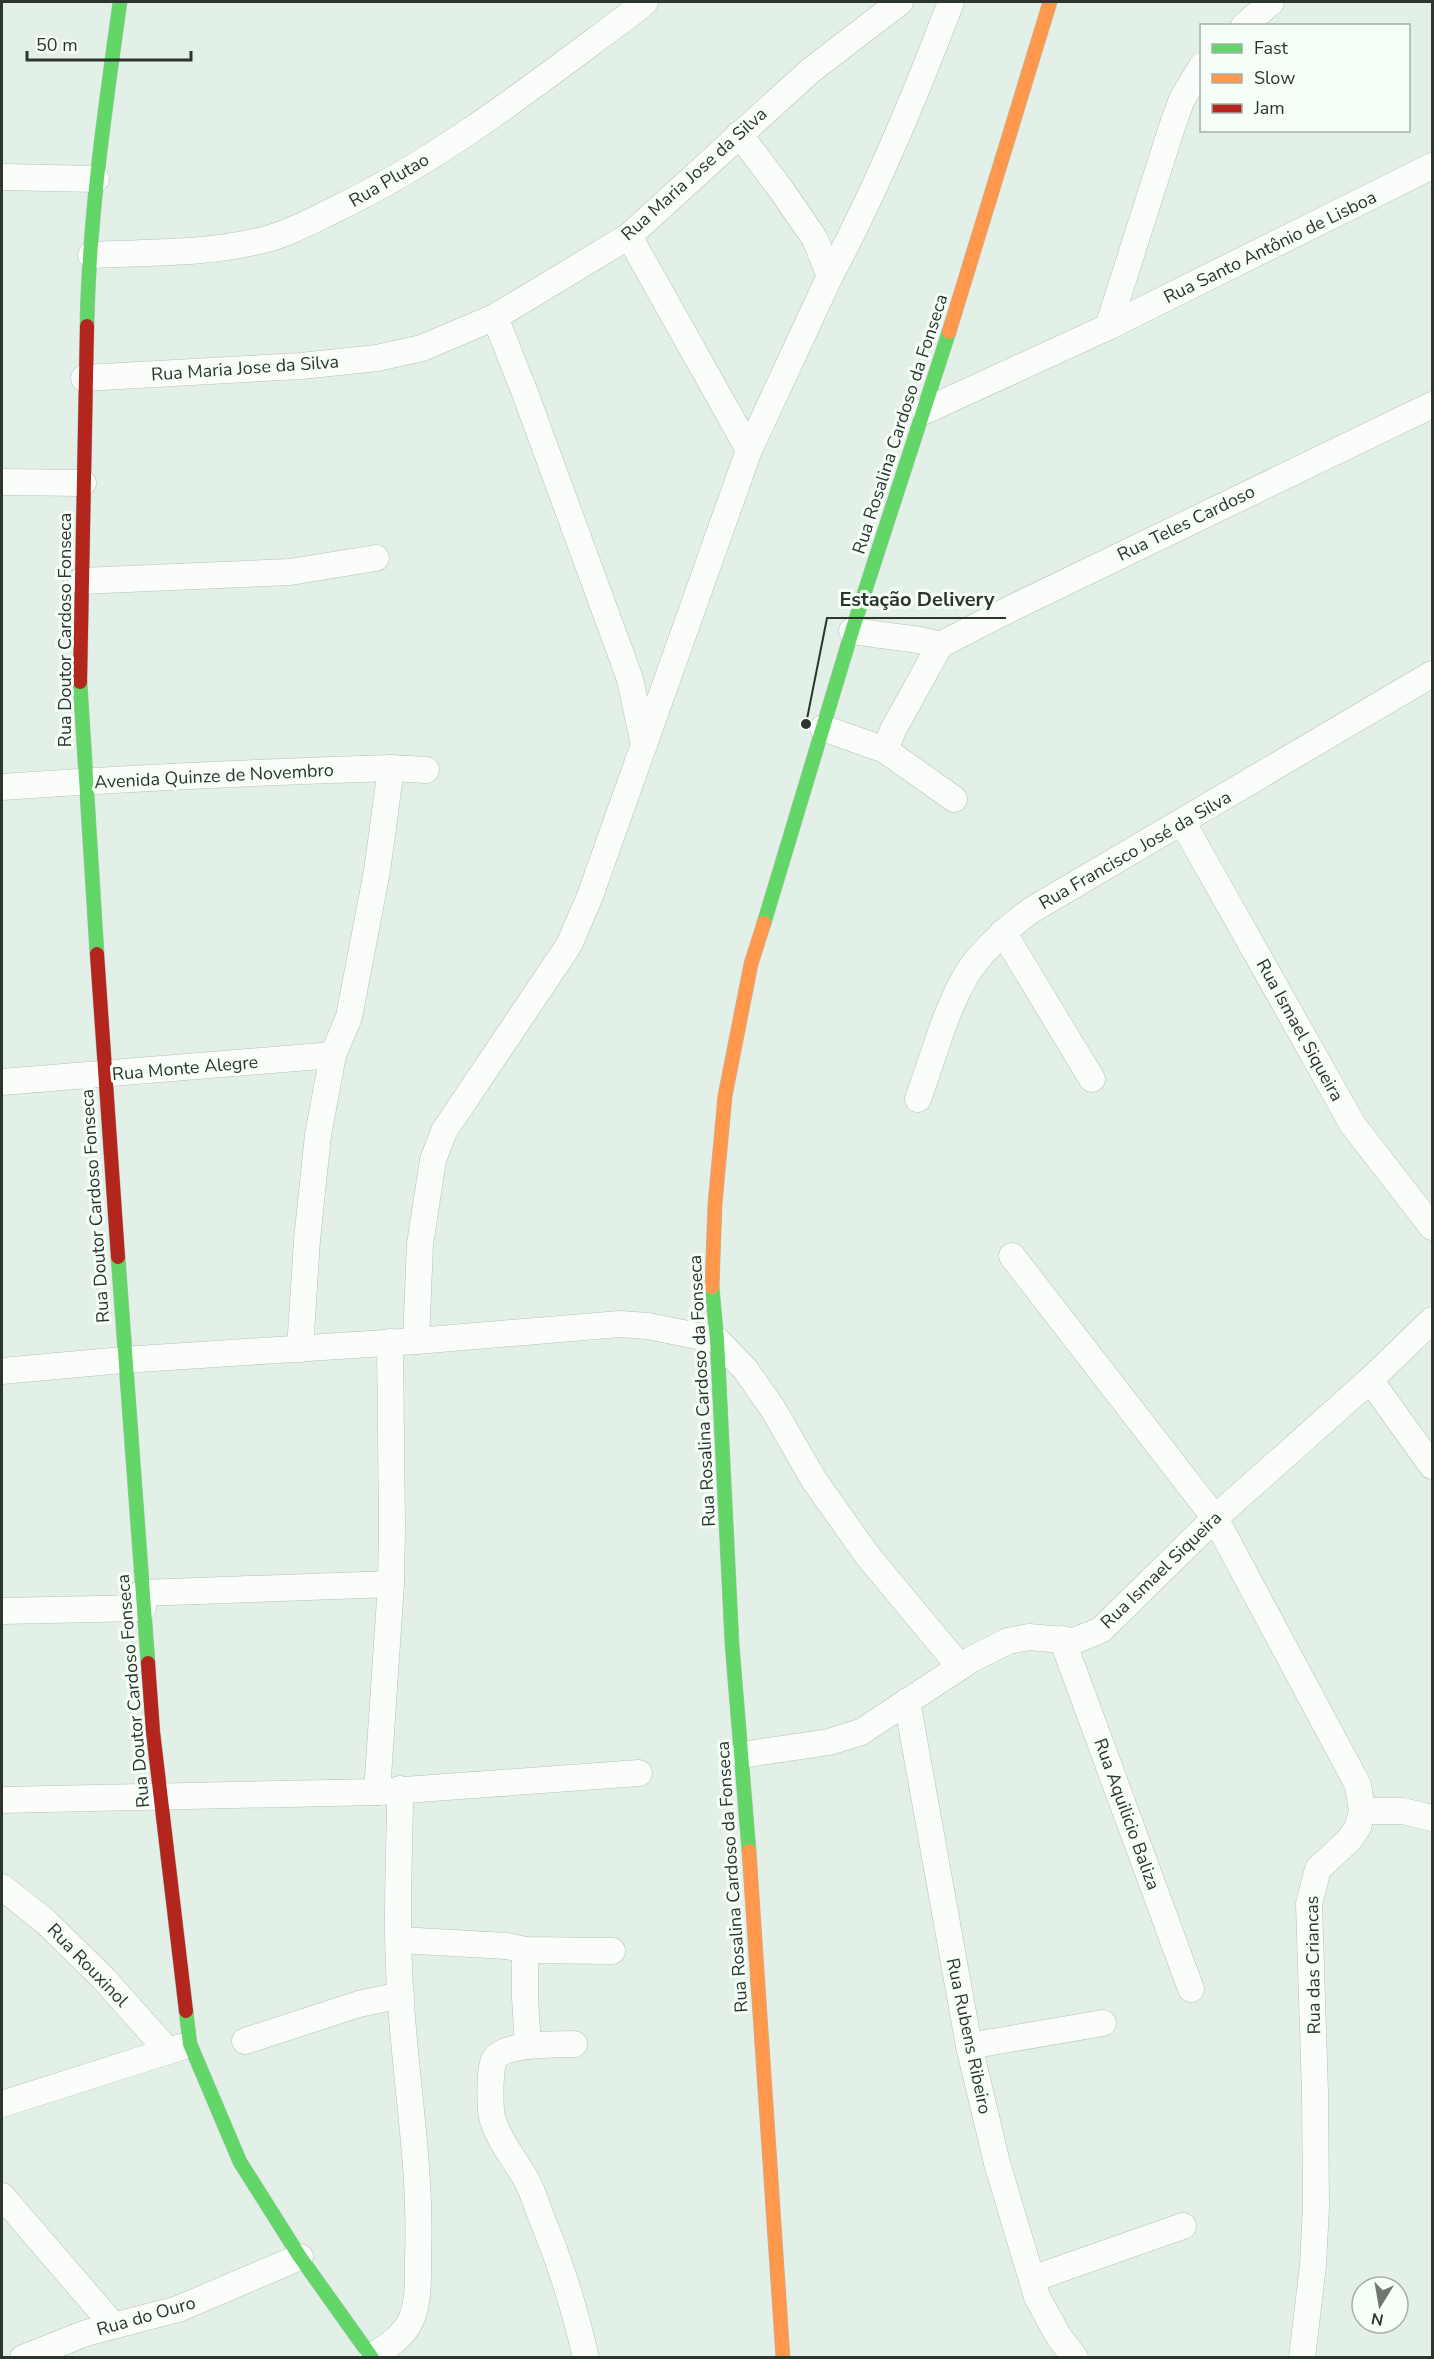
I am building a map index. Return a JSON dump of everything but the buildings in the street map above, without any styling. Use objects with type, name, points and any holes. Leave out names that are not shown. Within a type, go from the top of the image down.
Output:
[{"type":"street","name":"Rua Doutor Cardoso Fonseca","points":[[120,2],[96,179],[88,278],[84,378],[80,685],[123,1360],[179,2047],[240,2162],[300,2257],[372,2357]]},
{"type":"street","name":"Rua Plutao","points":[[91,255],[216,249],[266,240],[293,229],[382,187],[504,108],[645,2]]},
{"type":"street","name":"Rua Maria Jose da Silva","points":[[84,378],[301,366],[377,358],[422,348],[495,316],[629,236],[810,71],[900,2]]},
{"type":"street","points":[[416,1341],[420,1244],[433,1160],[444,1131],[569,945],[590,896],[749,450],[830,276],[855,231],[951,2]]},
{"type":"street","name":"Rua Rosalina Cardoso da Fonseca","points":[[783,2358],[732,1644],[717,1340],[711,1277],[714,1203],[725,1096],[751,964],[852,631],[915,436],[926,411],[1050,2]]},
{"type":"street","points":[[1246,24],[1271,2]]},
{"type":"street","points":[[1108,327],[1175,118],[1182,99],[1200,69]]},
{"type":"street","points":[[739,134],[815,239],[830,276]]},
{"type":"street","name":"Rua Santo Antônio de Lisboa","points":[[926,411],[1108,327],[1432,166]]},
{"type":"street","points":[[2,177],[96,179]]},
{"type":"street","points":[[629,236],[749,450]]},
{"type":"street","points":[[495,316],[630,679],[644,745]]},
{"type":"street","name":"Rua Teles Cardoso","points":[[940,645],[1023,602],[1432,405]]},
{"type":"street","points":[[2,482],[83,483]]},
{"type":"street","points":[[81,581],[290,572],[376,558]]},
{"type":"street","points":[[852,631],[940,645],[893,730],[885,750]]},
{"type":"street","name":"Rua Francisco José da Silva","points":[[918,1099],[953,1004],[972,966],[1003,932],[1030,911],[1183,823],[1432,674]]},
{"type":"street","points":[[823,728],[885,750],[954,799]]},
{"type":"street","points":[[300,1349],[307,1240],[318,1134],[333,1055],[349,1017],[377,871],[391,768]]},
{"type":"street","name":"Avenida Quinze de Novembro","points":[[2,787],[160,776],[391,768],[426,770]]},
{"type":"street","name":"Rua Ismael Siqueira","points":[[1183,823],[1353,1125],[1432,1227]]},
{"type":"street","points":[[1003,932],[1092,1079]]},
{"type":"street","name":"Rua Monte Alegre","points":[[2,1082],[333,1055]]},
{"type":"street","points":[[1012,1256],[1215,1518],[1350,1767],[1358,1785],[1362,1810],[1403,1811],[1432,1818]]},
{"type":"street","name":"Rua Ismael Siqueira","points":[[741,1755],[829,1742],[861,1732],[960,1667],[1008,1641],[1029,1637],[1074,1641],[1101,1630],[1215,1518],[1370,1380],[1432,1320]]},
{"type":"street","points":[[2,1371],[620,1324],[648,1326],[717,1340],[745,1369],[773,1409],[814,1480],[867,1556],[960,1667]]},
{"type":"street","points":[[372,2357],[391,2344],[411,2319],[418,2274],[419,2230],[417,2173],[401,1995],[388,1790],[392,1528],[390,1342]]},
{"type":"street","points":[[1370,1380],[1432,1466]]},
{"type":"street","points":[[2,1611],[391,1584]]},
{"type":"street","name":"Rua Aquilicio Baliza","points":[[1062,1640],[1191,1989]]},
{"type":"street","name":"Rua Rubens Ribeiro","points":[[907,1701],[969,2046],[997,2163],[1037,2297],[1059,2337],[1075,2358]]},
{"type":"street","points":[[2,1800],[388,1790],[639,1773]]},
{"type":"street","name":"Rua das Criancas","points":[[1302,2358],[1313,2265],[1316,2207],[1316,2093],[1308,1904],[1318,1869],[1349,1840],[1358,1827],[1362,1810]]},
{"type":"street","name":"Rua Rouxinol","points":[[2,1887],[46,1922],[104,1979],[179,2047]]},
{"type":"street","points":[[399,1940],[507,1946],[525,1950],[612,1951]]},
{"type":"street","points":[[525,1950],[528,2046]]},
{"type":"street","points":[[245,2041],[358,2004],[401,1995]]},
{"type":"street","points":[[969,2046],[1103,2023]]},
{"type":"street","points":[[574,2044],[528,2046],[504,2052],[495,2058],[491,2070],[491,2113],[500,2138],[526,2180],[558,2257],[586,2358]]},
{"type":"street","points":[[2,2104],[179,2047]]},
{"type":"street","points":[[2,2196],[113,2325]]},
{"type":"street","points":[[1032,2280],[1183,2226]]},
{"type":"street","name":"Rua do Ouro","points":[[23,2358],[42,2348],[113,2325],[178,2309],[300,2257]]},
{"type":"traffic: fast","points":[[87,326],[94,204],[120,2]]},
{"type":"traffic: fast","points":[[764,923],[852,631],[949,332]]},
{"type":"traffic: fast","points":[[80,682],[97,954]]},
{"type":"traffic: fast","points":[[118,1257],[148,1663]]},
{"type":"traffic: fast","points":[[712,1287],[717,1340],[732,1644],[749,1851]]},
{"type":"traffic: fast","points":[[186,2011],[190,2044],[240,2162],[300,2257],[372,2358]]},
{"type":"traffic: slow","points":[[949,332],[1050,2]]},
{"type":"traffic: slow","points":[[712,1287],[715,1204],[725,1096],[751,964],[764,923]]},
{"type":"traffic: slow","points":[[749,1851],[783,2358]]},
{"type":"traffic: jam","points":[[80,682],[87,326]]},
{"type":"traffic: jam","points":[[97,954],[118,1257]]},
{"type":"traffic: jam","points":[[148,1663],[153,1732],[186,2011]]},
{"type":"place","name":"Estação Delivery","points":[[806,724]]}]
